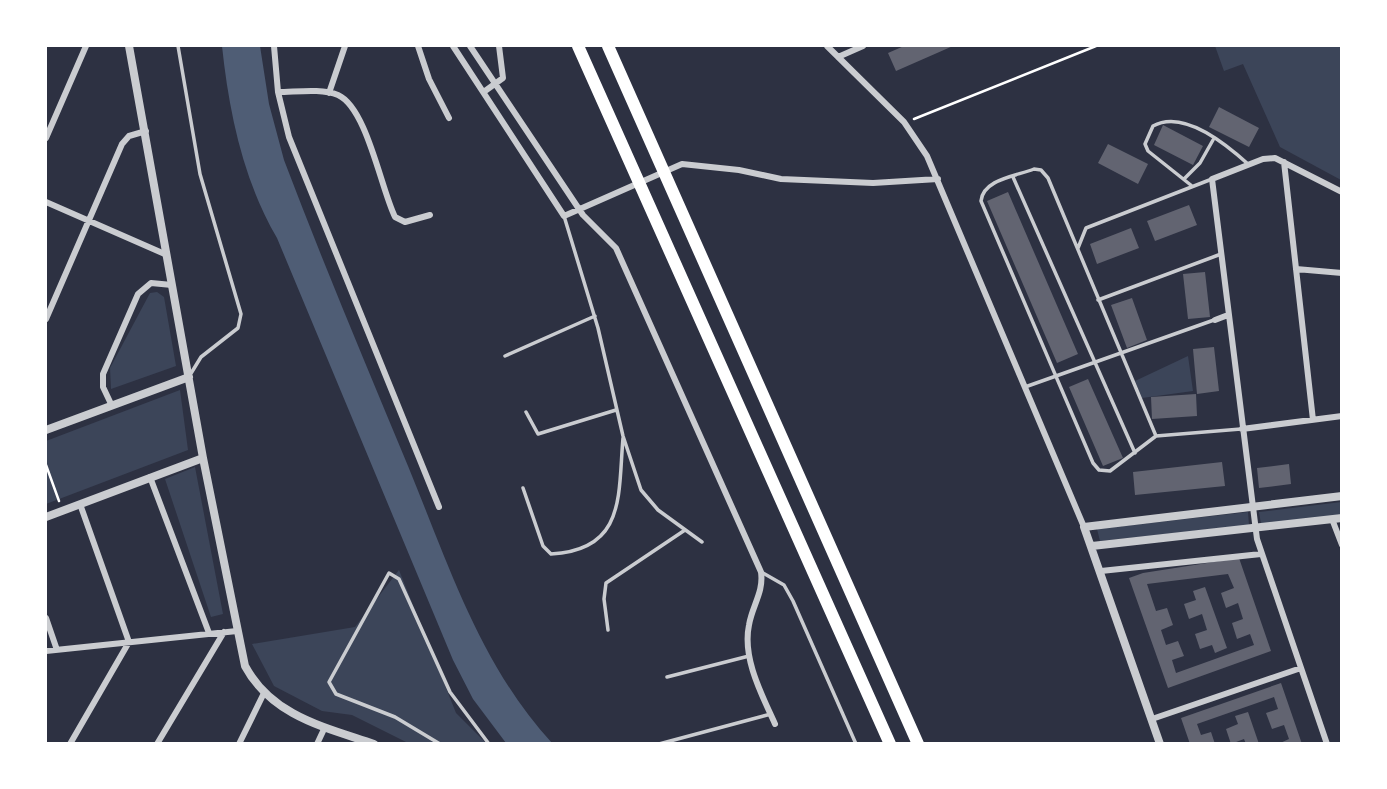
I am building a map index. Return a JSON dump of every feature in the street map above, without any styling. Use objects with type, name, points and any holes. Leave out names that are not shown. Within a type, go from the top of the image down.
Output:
[{"type":"highway","points":[[578,46],[890,744]]},
{"type":"highway","points":[[608,46],[918,744]]},
{"type":"street","points":[[46,138],[86,46]]},
{"type":"street","points":[[129,46],[202,458],[246,666],[264,693],[293,715],[374,744]]},
{"type":"street","points":[[274,46],[278,92],[296,157],[439,507]]},
{"type":"street","points":[[330,93],[345,46]]},
{"type":"street","points":[[418,46],[429,79],[449,118]]},
{"type":"street","points":[[453,46],[485,91],[564,216],[675,166],[696,163],[781,179],[873,183],[939,179]]},
{"type":"street","points":[[470,46],[579,209],[610,241],[620,257],[761,572],[761,592],[748,626],[749,656],[775,724]]},
{"type":"street","points":[[485,91],[502,78],[504,71],[499,46]]},
{"type":"street","points":[[827,46],[916,136],[939,179],[944,199],[1092,546],[1160,744]]},
{"type":"street","points":[[838,57],[863,46]]},
{"type":"street","points":[[278,92],[330,93],[346,101],[355,113],[395,217],[405,222],[430,215]]},
{"type":"street","points":[[46,319],[124,141],[129,136],[146,131]]},
{"type":"street","points":[[1327,744],[1261,554],[1255,528],[1212,179],[1269,158],[1284,162],[1342,192]]},
{"type":"street","points":[[1284,162],[1313,420]]},
{"type":"street","points":[[46,202],[167,255]]},
{"type":"street","points":[[1296,269],[1342,274]]},
{"type":"street","points":[[112,405],[103,387],[103,374],[138,294],[151,283],[172,285]]},
{"type":"street","points":[[1215,320],[1228,316]]},
{"type":"street","points":[[46,430],[189,377]]},
{"type":"street","points":[[1242,429],[1342,416]]},
{"type":"street","points":[[46,517],[202,458]]},
{"type":"street","points":[[150,477],[209,634]]},
{"type":"street","points":[[1084,527],[1342,496]]},
{"type":"street","points":[[70,744],[129,642],[80,503]]},
{"type":"street","points":[[1092,546],[1337,519],[1342,545]]},
{"type":"street","points":[[1101,572],[1261,554]]},
{"type":"street","points":[[46,618],[57,650]]},
{"type":"street","points":[[46,651],[237,631]]},
{"type":"street","points":[[157,744],[224,632]]},
{"type":"street","points":[[1152,719],[1301,668]]},
{"type":"street","points":[[239,744],[264,693]]},
{"type":"street","points":[[317,744],[325,727]]},
{"type":"lane","points":[[178,46],[200,174],[241,314],[238,328],[201,357],[189,377]]},
{"type":"lane","points":[[1192,186],[1145,145],[1153,126],[1174,120],[1188,124],[1248,164]]},
{"type":"lane","points":[[1184,179],[1200,163],[1213,140]]},
{"type":"lane","points":[[1156,436],[1048,178],[1041,170],[1034,169],[990,184],[981,201],[1054,376],[1093,463],[1099,470],[1110,471],[1156,436],[1242,429]]},
{"type":"lane","points":[[1013,177],[1135,454]]},
{"type":"lane","points":[[1078,250],[1086,228],[1212,179]]},
{"type":"lane","points":[[564,216],[595,316],[616,410],[641,490],[649,502],[702,542]]},
{"type":"lane","points":[[1098,300],[1221,254]]},
{"type":"lane","points":[[505,356],[595,316]]},
{"type":"lane","points":[[1025,387],[1215,320]]},
{"type":"lane","points":[[526,412],[538,434],[616,410]]},
{"type":"lane","points":[[523,488],[542,546],[551,554],[598,542],[610,527],[617,509],[623,436]]},
{"type":"lane","points":[[608,630],[604,599],[606,583],[685,530]]},
{"type":"lane","points":[[761,572],[784,585],[793,601],[856,744]]},
{"type":"lane","points":[[440,744],[395,717],[337,694],[329,682],[389,573],[399,579],[450,691],[489,744]]},
{"type":"lane","points":[[667,677],[749,656]]},
{"type":"lane","points":[[659,744],[771,714]]},
{"type":"path","points":[[904,122],[1096,46]]},
{"type":"path","points":[[46,465],[63,510]]},
{"type":"shaded area","points":[[222,46],[260,46],[269,104],[284,160],[452,576],[485,647],[527,713],[552,743],[506,743],[473,699],[453,660],[277,238],[255,193],[239,145]]},
{"type":"shaded area","points":[[1215,46],[1341,46],[1341,180],[1280,147],[1243,64],[1224,71]]},
{"type":"shaded area","points":[[157,292],[164,297],[176,366],[111,389],[110,368],[150,293]]},
{"type":"shaded area","points":[[1188,356],[1193,391],[1142,398],[1135,381]]},
{"type":"shaded area","points":[[180,390],[188,450],[46,504],[46,441]]},
{"type":"shaded area","points":[[195,467],[223,614],[211,617],[165,479]]},
{"type":"shaded area","points":[[1341,502],[1341,515],[1261,524],[1259,512]]},
{"type":"shaded area","points":[[1248,512],[1249,525],[1100,541],[1097,529]]},
{"type":"shaded area","points":[[399,570],[456,713],[486,743],[408,743],[352,715],[322,711],[274,686],[252,644],[355,627]]},
{"type":"building","points":[[904,46],[953,46],[896,71],[888,53]]},
{"type":"building","points":[[1219,107],[1259,128],[1249,147],[1209,127]]},
{"type":"building","points":[[1163,125],[1203,146],[1193,165],[1154,145]]},
{"type":"building","points":[[1108,144],[1148,164],[1138,184],[1098,163]]},
{"type":"building","points":[[1008,192],[1078,354],[1057,363],[987,201]]},
{"type":"building","points":[[1189,205],[1197,225],[1155,241],[1147,221]]},
{"type":"building","points":[[1131,228],[1139,248],[1097,264],[1090,244]]},
{"type":"building","points":[[1205,272],[1210,317],[1188,319],[1183,274]]},
{"type":"building","points":[[1132,298],[1147,340],[1127,348],[1111,305]]},
{"type":"building","points":[[1214,347],[1219,391],[1197,394],[1193,349]]},
{"type":"building","points":[[1088,379],[1123,458],[1103,466],[1069,387]]},
{"type":"building","points":[[1196,394],[1197,416],[1152,419],[1151,397]]},
{"type":"building","points":[[1222,462],[1225,486],[1135,495],[1133,472]]},
{"type":"building","points":[[1289,464],[1291,484],[1259,488],[1257,468]]},
{"type":"building","points":[[1239,558],[1271,651],[1168,688],[1129,578],[1143,573]],"holes":[[[1228,574],[1234,588],[1221,593],[1226,608],[1238,603],[1243,619],[1232,623],[1237,639],[1250,634],[1254,645],[1176,673],[1172,660],[1184,656],[1178,641],[1166,645],[1161,630],[1173,625],[1167,608],[1156,611],[1147,584]]]},
{"type":"building","points":[[1205,587],[1227,648],[1215,653],[1212,645],[1200,649],[1195,634],[1207,630],[1202,614],[1189,619],[1184,604],[1196,600],[1193,591]]},
{"type":"building","points":[[1281,683],[1302,744],[1278,744],[1289,739],[1284,725],[1272,729],[1266,713],[1278,709],[1274,697],[1197,724],[1201,735],[1211,732],[1215,744],[1190,744],[1181,718]]},
{"type":"building","points":[[1248,712],[1259,744],[1246,744],[1244,739],[1231,744],[1226,729],[1238,724],[1235,716]]}]
